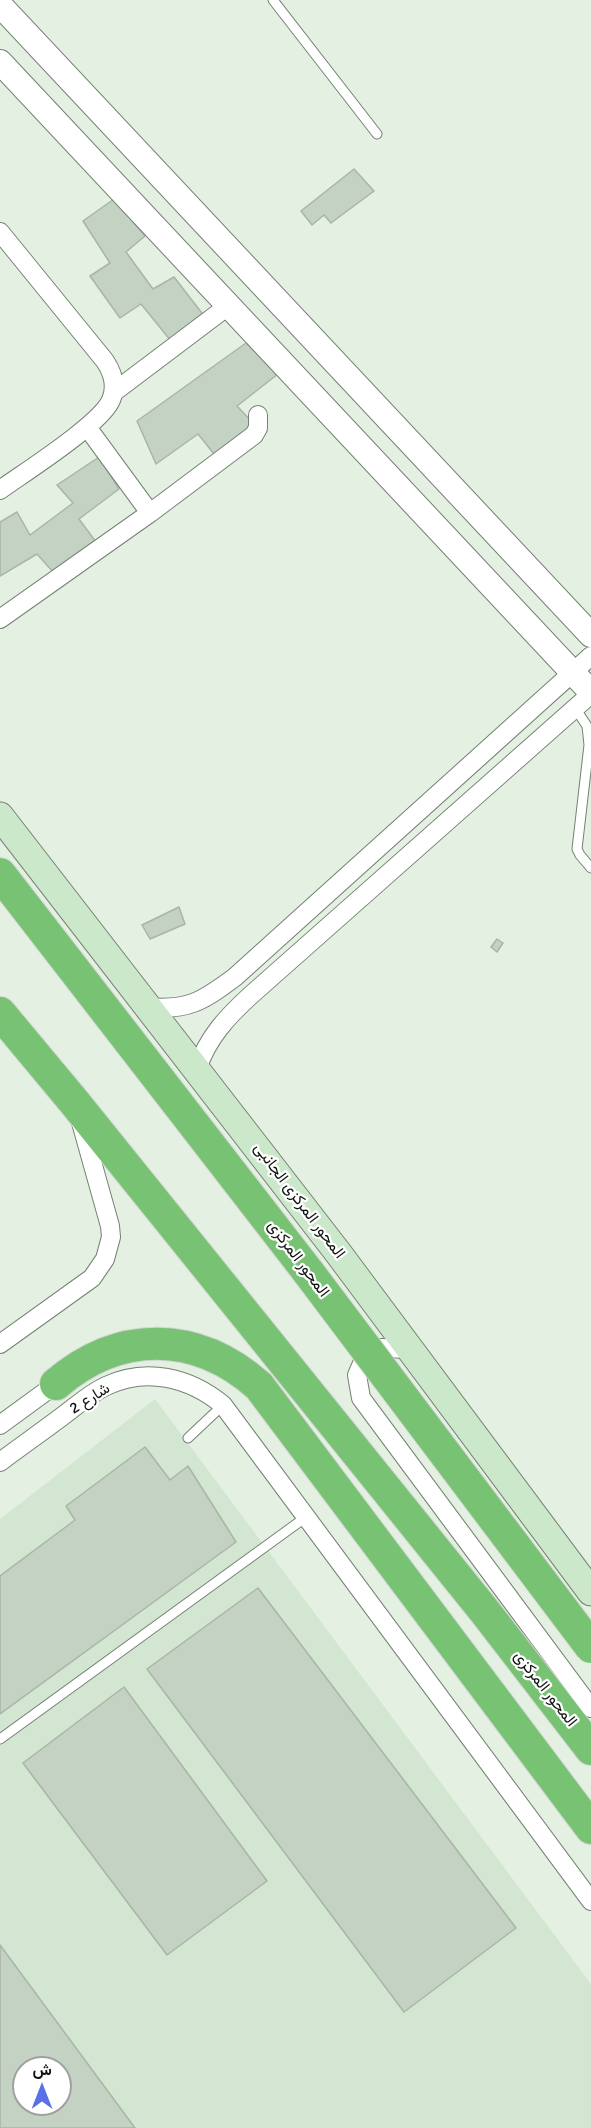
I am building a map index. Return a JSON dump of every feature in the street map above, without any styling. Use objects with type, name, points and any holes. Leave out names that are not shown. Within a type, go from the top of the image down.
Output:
[{"type":"highway","name":"المحور المركزى","points":[[0,874],[309,1273],[591,1647]]},
{"type":"highway","name":"المحور المركزى","points":[[0,1013],[486,1612],[591,1749]]},
{"type":"highway","points":[[56,1384],[70,1372],[94,1358],[120,1348],[139,1344],[176,1345],[195,1349],[221,1359],[245,1373],[259,1386],[591,1828]]},
{"type":"main road","name":"المحور المركزى الجانبى","points":[[0,816],[197,1069],[588,1582]]},
{"type":"street","points":[[0,6],[591,635]]},
{"type":"street","points":[[0,62],[573,672],[586,698],[251,995],[215,1032],[197,1069]]},
{"type":"street","points":[[138,210],[145,211],[157,207],[165,198],[168,185]]},
{"type":"street","points":[[0,232],[109,368],[113,375],[114,392],[108,407],[87,427],[0,490]]},
{"type":"street","points":[[182,256],[185,243],[194,235],[207,233],[213,235]]},
{"type":"street","points":[[114,392],[228,306]]},
{"type":"street","points":[[0,619],[150,513],[254,435],[258,428],[258,415]]},
{"type":"street","points":[[87,427],[150,513]]},
{"type":"street","points":[[147,1007],[162,1008],[194,1004],[206,999],[235,977],[591,656]]},
{"type":"street","points":[[235,977],[251,995]]},
{"type":"street","points":[[0,1344],[92,1278],[100,1269],[109,1249],[111,1237],[108,1215],[75,1103]]},
{"type":"street","points":[[411,1349],[381,1348],[364,1359],[357,1375],[362,1398],[591,1708]]},
{"type":"street","name":"شارع 2","points":[[0,1462],[93,1394],[118,1381],[160,1376],[187,1382],[200,1388],[223,1405]]},
{"type":"street","name":"شارع 2","points":[[0,1425],[56,1384]]},
{"type":"street","points":[[223,1405],[591,1901]]},
{"type":"lane","points":[[273,0],[377,134]]},
{"type":"lane","points":[[586,698],[589,746],[577,849],[579,855],[591,868]]},
{"type":"lane","points":[[188,1438],[223,1405]]},
{"type":"lane","points":[[0,1739],[306,1517]]},
{"type":"shaded area","points":[[155,1399],[591,1984],[591,2128],[0,2128],[0,1519]]},
{"type":"building","points":[[354,169],[374,191],[331,223],[324,215],[312,225],[301,211]]},
{"type":"building","points":[[114,199],[145,236],[126,252],[153,289],[174,277],[205,317],[171,341],[141,304],[120,318],[90,276],[110,263],[83,221]]},
{"type":"building","points":[[246,343],[278,374],[237,406],[255,425],[214,454],[198,434],[156,464],[137,421]]},
{"type":"building","points":[[99,457],[119,489],[79,519],[96,542],[54,573],[37,554],[0,576],[0,522],[17,512],[30,535],[73,503],[57,485]]},
{"type":"building","points":[[179,907],[185,924],[150,939],[142,925]]},
{"type":"building","points":[[497,939],[503,943],[497,952],[491,947]]},
{"type":"building","points":[[145,1447],[170,1480],[188,1466],[236,1542],[0,1714],[0,1576],[75,1520],[66,1506]]},
{"type":"building","points":[[258,1588],[516,1928],[404,2012],[147,1669]]},
{"type":"building","points":[[124,1687],[267,1881],[167,1955],[23,1763]]},
{"type":"building","points":[[0,1945],[135,2128],[0,2128]]}]
